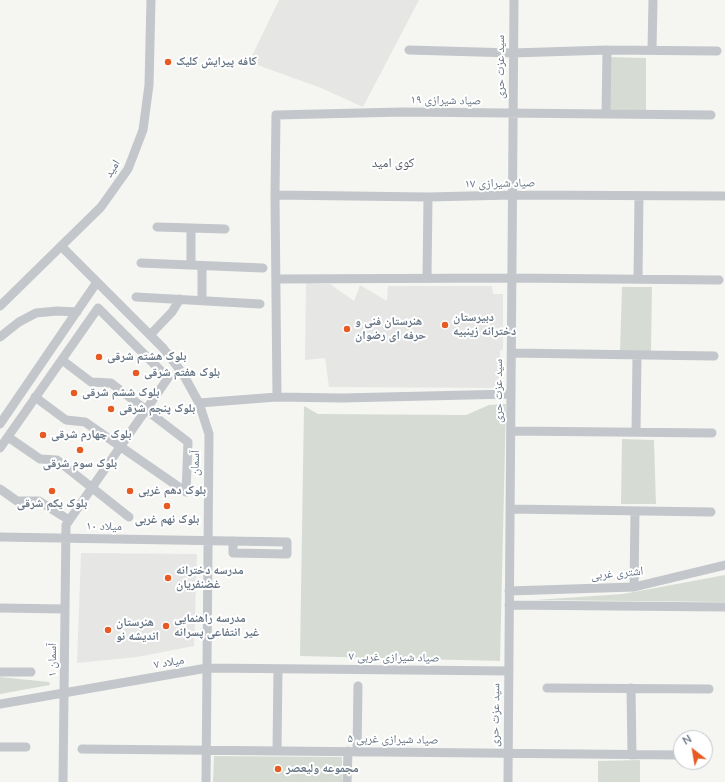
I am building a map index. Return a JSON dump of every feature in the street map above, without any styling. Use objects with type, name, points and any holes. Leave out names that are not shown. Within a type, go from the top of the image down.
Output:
[{"type":"street","name":"امید","points":[[0,306],[101,207],[128,169],[143,130],[149,85],[151,0]]},
{"type":"street","name":"سید عزت حری","points":[[508,782],[514,0]]},
{"type":"street","points":[[652,50],[653,0]]},
{"type":"street","points":[[409,50],[513,53],[607,50],[716,51]]},
{"type":"street","points":[[606,114],[607,50]]},
{"type":"street","name":"صیاد شیرازی ۱۹","points":[[276,195],[276,116],[403,112],[710,115]]},
{"type":"street","points":[[276,195],[277,397]]},
{"type":"street","name":"صیاد شیرازی ۱۷","points":[[276,195],[428,197],[512,195],[725,196]]},
{"type":"street","points":[[638,279],[639,196]]},
{"type":"street","points":[[427,278],[428,197]]},
{"type":"street","points":[[157,227],[225,229]]},
{"type":"street","points":[[190,265],[191,228]]},
{"type":"street","name":"آسمان","points":[[61,246],[163,348],[184,374],[199,403],[209,434],[206,782]]},
{"type":"street","points":[[141,263],[263,268]]},
{"type":"street","points":[[202,266],[202,300]]},
{"type":"street","points":[[276,279],[512,278],[719,280]]},
{"type":"street","points":[[0,424],[97,282]]},
{"type":"street","points":[[136,297],[260,304]]},
{"type":"street","points":[[150,335],[172,312],[180,299]]},
{"type":"street","points":[[0,448],[98,308],[168,378],[69,520],[39,501],[17,501],[0,489]]},
{"type":"street","points":[[0,337],[19,322],[36,314],[57,311],[77,312]]},
{"type":"street","points":[[511,353],[714,356]]},
{"type":"street","points":[[636,432],[637,355]]},
{"type":"street","points":[[35,398],[66,420],[85,422],[186,492],[188,442],[111,384],[91,382],[62,360]]},
{"type":"street","points":[[199,403],[277,397],[349,398],[511,394]]},
{"type":"street","points":[[511,431],[712,433]]},
{"type":"street","points":[[8,437],[40,459],[57,460],[129,517]]},
{"type":"street","points":[[510,509],[711,512]]},
{"type":"street","points":[[634,587],[635,511]]},
{"type":"street","name":"آسمان ۱","points":[[64,782],[66,525],[69,520]]},
{"type":"street","name":"میلاد ۱۰","points":[[0,536],[287,542],[287,554],[233,553],[233,541]]},
{"type":"street","name":"اشتری غربی","points":[[509,591],[634,587],[725,565]]},
{"type":"street","points":[[528,605],[525,597],[526,593],[530,590]]},
{"type":"street","points":[[509,605],[725,607]]},
{"type":"street","points":[[0,608],[65,609]]},
{"type":"street","name":"میلاد ۷","points":[[0,704],[206,668],[278,669]]},
{"type":"street","points":[[277,751],[278,669]]},
{"type":"street","name":"صیاد شیرازی غربی ۷","points":[[278,669],[509,671]]},
{"type":"street","points":[[0,672],[31,672]]},
{"type":"street","points":[[347,782],[353,752],[358,686]]},
{"type":"street","points":[[547,688],[709,689]]},
{"type":"street","points":[[631,688],[632,755]]},
{"type":"street","points":[[0,747],[26,747]]},
{"type":"street","name":"صیاد شیرازی غربی ۵","points":[[82,749],[673,755]]},
{"type":"shaded area","points":[[279,0],[419,0],[363,107],[321,88],[249,62]]},
{"type":"shaded area","points":[[606,57],[646,58],[646,110],[606,110]]},
{"type":"shaded area","name":"دبیرستان دخترانه زینبیه","points":[[306,283],[330,284],[354,301],[360,285],[387,301],[388,286],[492,286],[493,294],[503,294],[503,349],[500,351],[500,356],[503,359],[503,384],[501,388],[329,387],[325,358],[305,360]]},
{"type":"shaded area","points":[[622,287],[652,287],[651,352],[620,352]]},
{"type":"shaded area","points":[[506,404],[500,661],[300,656],[304,406],[318,414],[466,415],[489,405]]},
{"type":"shaded area","points":[[622,439],[654,440],[656,504],[621,504]]},
{"type":"shaded area","points":[[81,553],[197,554],[194,646],[137,657],[77,663]]},
{"type":"shaded area","points":[[725,575],[725,602],[535,600],[623,594]]},
{"type":"shaded area","points":[[0,677],[49,682],[50,685],[0,694]]},
{"type":"shaded area","name":"مجموعه ولیعصر","points":[[214,756],[342,757],[342,782],[213,782]]},
{"type":"shaded area","points":[[640,760],[640,782],[598,782],[598,761]]},
{"type":"place","name":"کافه پیرایش کلیک","points":[[168,62]]},
{"type":"place","name":"دبیرستان دخترانه زینبیه","points":[[445,325]]},
{"type":"place","name":"هنرستان فنی و حرفه ای رضوان","points":[[347,329]]},
{"type":"place","name":"بلوک هشتم شرقی","points":[[99,357]]},
{"type":"place","name":"بلوک هفتم شرقی","points":[[136,373]]},
{"type":"place","name":"بلوک ششم شرقی","points":[[74,393]]},
{"type":"place","name":"بلوک پنجم شرقی","points":[[111,409]]},
{"type":"place","name":"بلوک چهارم شرقی","points":[[43,435]]},
{"type":"place","name":"بلوک سوم شرقی","points":[[80,450]]},
{"type":"place","name":"بلوک یکم شرقی","points":[[52,491]]},
{"type":"place","name":"بلوک دهم غربی","points":[[130,491]]},
{"type":"place","name":"بلوک نهم غربی","points":[[167,506]]},
{"type":"place","name":"مدرسه دخترانه غضنفریان","points":[[168,578]]},
{"type":"place","name":"مدرسه راهنمایی غیر انتفاعی پسرانه","points":[[166,626]]},
{"type":"place","name":"هنرستان اندیشه نو","points":[[108,630]]},
{"type":"place","name":"مجموعه ولیعصر","points":[[278,769]]},
{"type":"district","name":"کوی امید","points":[[393,164]]}]
